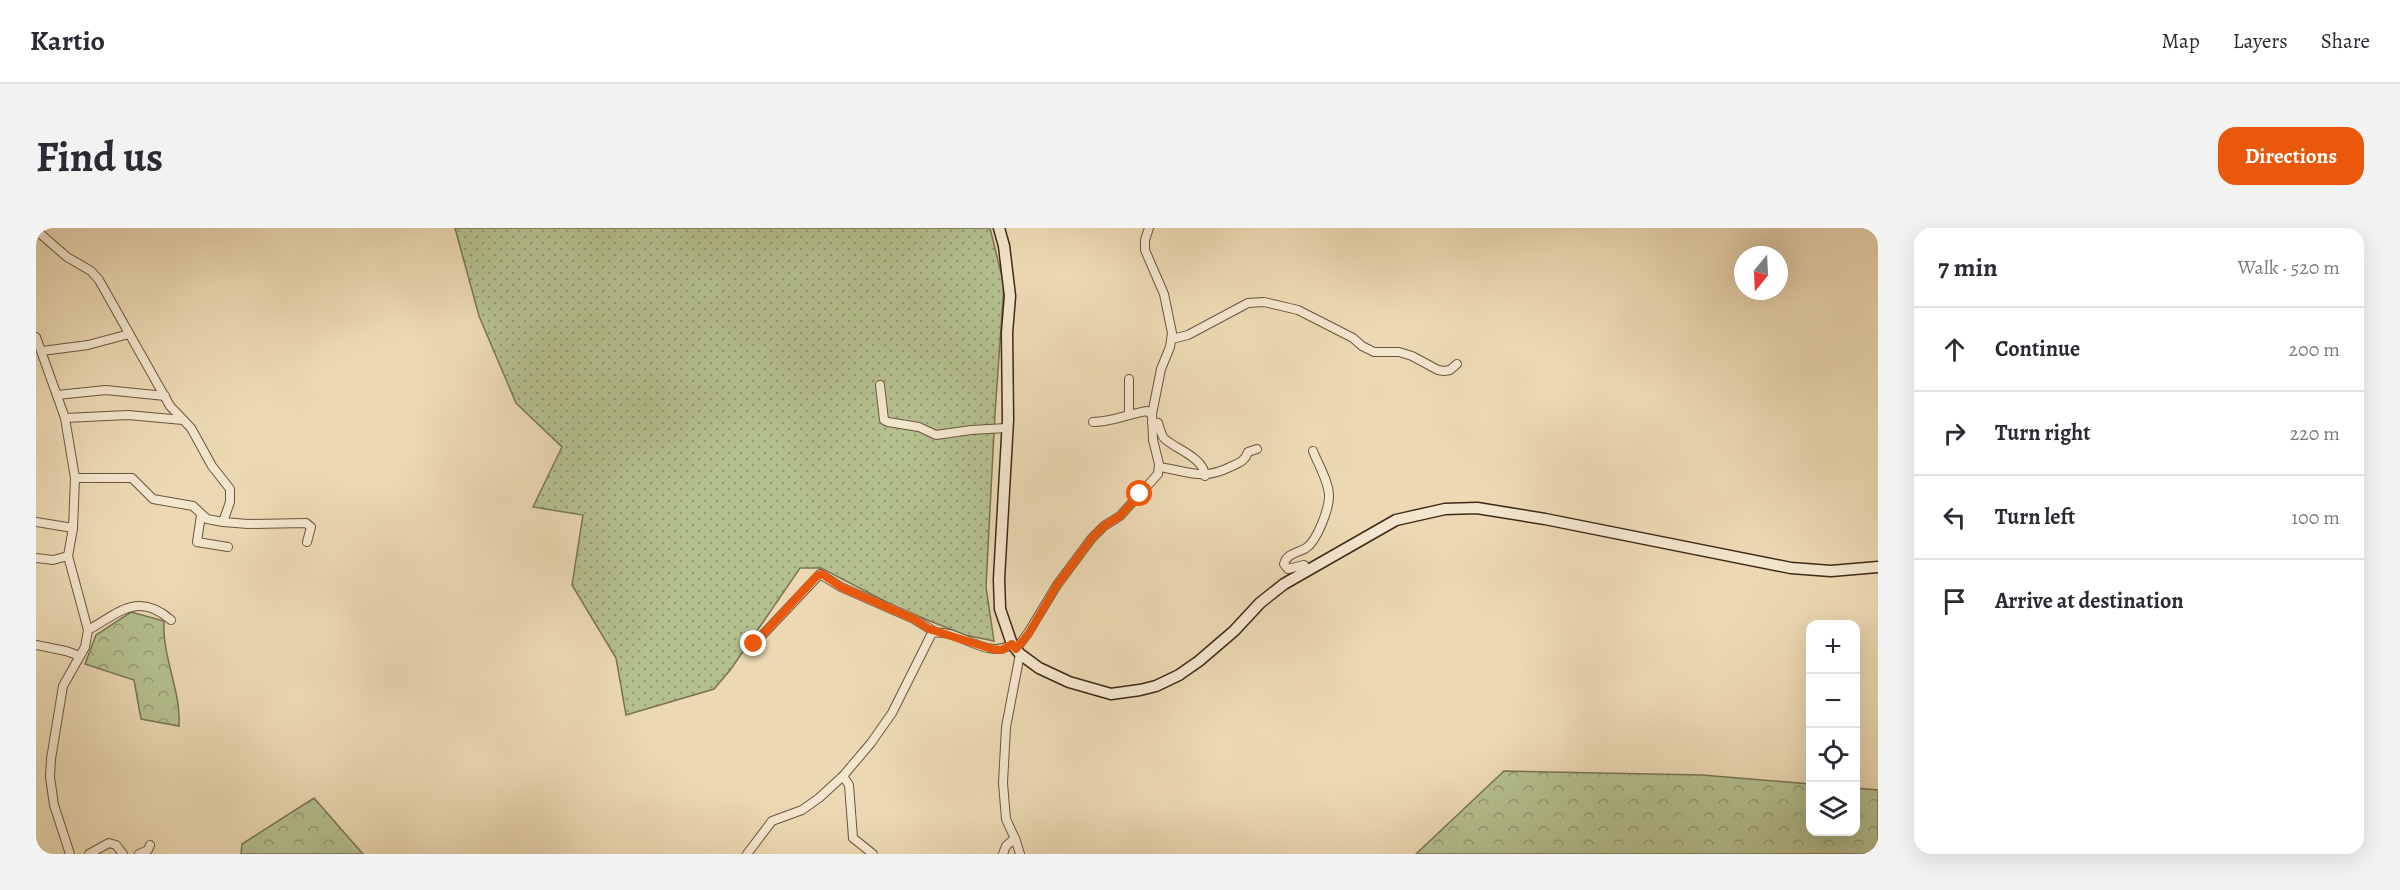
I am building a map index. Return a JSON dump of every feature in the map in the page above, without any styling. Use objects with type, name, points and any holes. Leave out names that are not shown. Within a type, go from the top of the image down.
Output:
[{"type":"street","points":[[999,228],[1004,246],[1010,296],[999,599],[1002,618],[1016,649],[1050,674],[1101,692],[1122,693],[1155,686],[1199,661],[1271,593],[1376,529],[1396,520],[1434,511],[1477,508],[1545,519],[1791,568],[1831,571],[1878,567]]},
{"type":"street","points":[[1020,854],[1006,819],[1003,783],[1006,727],[1016,649],[1029,633],[1057,585],[1092,538],[1104,526],[1120,516],[1155,478],[1159,467],[1153,440],[1152,418],[1161,369],[1172,339],[1169,311],[1164,294],[1145,250],[1149,228]]},
{"type":"street","points":[[36,230],[67,257],[91,271],[103,287],[175,413],[198,438],[212,466],[230,489],[230,502],[223,522]]},
{"type":"street","points":[[1172,339],[1188,335],[1248,303],[1264,302],[1298,310],[1353,338],[1374,352],[1399,352],[1444,371],[1450,370],[1457,364]]},
{"type":"street","points":[[42,351],[88,345],[129,334]]},
{"type":"street","points":[[36,337],[65,418],[75,478],[73,528],[68,556],[88,630],[80,656],[63,686],[52,744],[50,777],[54,805],[70,854]]},
{"type":"street","points":[[1129,380],[1129,414]]},
{"type":"street","points":[[880,385],[882,415],[888,422],[919,427],[936,435],[1007,428]]},
{"type":"street","points":[[57,395],[106,390],[165,396]]},
{"type":"street","points":[[1093,422],[1110,422],[1129,414],[1147,411],[1158,423],[1166,440],[1185,450],[1205,471],[1205,476]]},
{"type":"street","points":[[65,418],[114,414],[183,420]]},
{"type":"street","points":[[1159,467],[1205,476],[1216,474],[1242,462],[1248,452],[1257,449]]},
{"type":"street","points":[[1308,570],[1302,564],[1288,569],[1284,564],[1289,556],[1304,549],[1314,540],[1328,501],[1328,490],[1313,451]]},
{"type":"street","points":[[75,478],[132,478],[153,499],[193,506],[207,519],[248,524],[306,524],[311,527],[307,542]]},
{"type":"street","points":[[201,514],[197,542],[228,547]]},
{"type":"street","points":[[36,522],[73,528]]},
{"type":"street","points":[[36,558],[53,560],[68,556]]},
{"type":"street","points":[[754,644],[820,574],[841,587],[914,619],[935,632],[992,649],[1016,649]]},
{"type":"street","points":[[88,630],[132,605],[151,608],[171,620]]},
{"type":"street","points":[[747,854],[774,819],[810,806],[843,776],[886,722],[930,636],[935,632]]},
{"type":"street","points":[[36,645],[80,656]]},
{"type":"street","points":[[843,776],[849,785],[853,838],[873,854]]},
{"type":"street","points":[[1003,854],[1006,846],[1015,838]]},
{"type":"street","points":[[89,854],[109,843],[116,845],[123,854]]},
{"type":"street","points":[[139,854],[148,850],[150,845]]},
{"type":"green space","points":[[455,228],[990,228],[1004,285],[986,587],[994,641],[965,635],[900,609],[821,568],[800,568],[731,669],[714,689],[626,715],[616,658],[572,585],[583,515],[533,507],[562,447],[516,403],[479,316]]},
{"type":"green space","points":[[131,612],[164,621],[166,648],[179,713],[179,726],[141,719],[134,680],[85,664],[96,635]]},
{"type":"green space","points":[[1504,771],[1702,775],[1806,784],[1806,836],[1860,836],[1860,788],[1878,790],[1878,854],[1416,854]]},
{"type":"green space","points":[[314,798],[363,854],[241,854],[242,844]]},
{"type":"route","points":[[754,644],[817,576],[822,574],[837,585],[914,619],[935,632],[992,649],[1002,650],[1012,644],[1016,649],[1029,633],[1057,585],[1092,538],[1104,526],[1120,516],[1140,494]]}]
